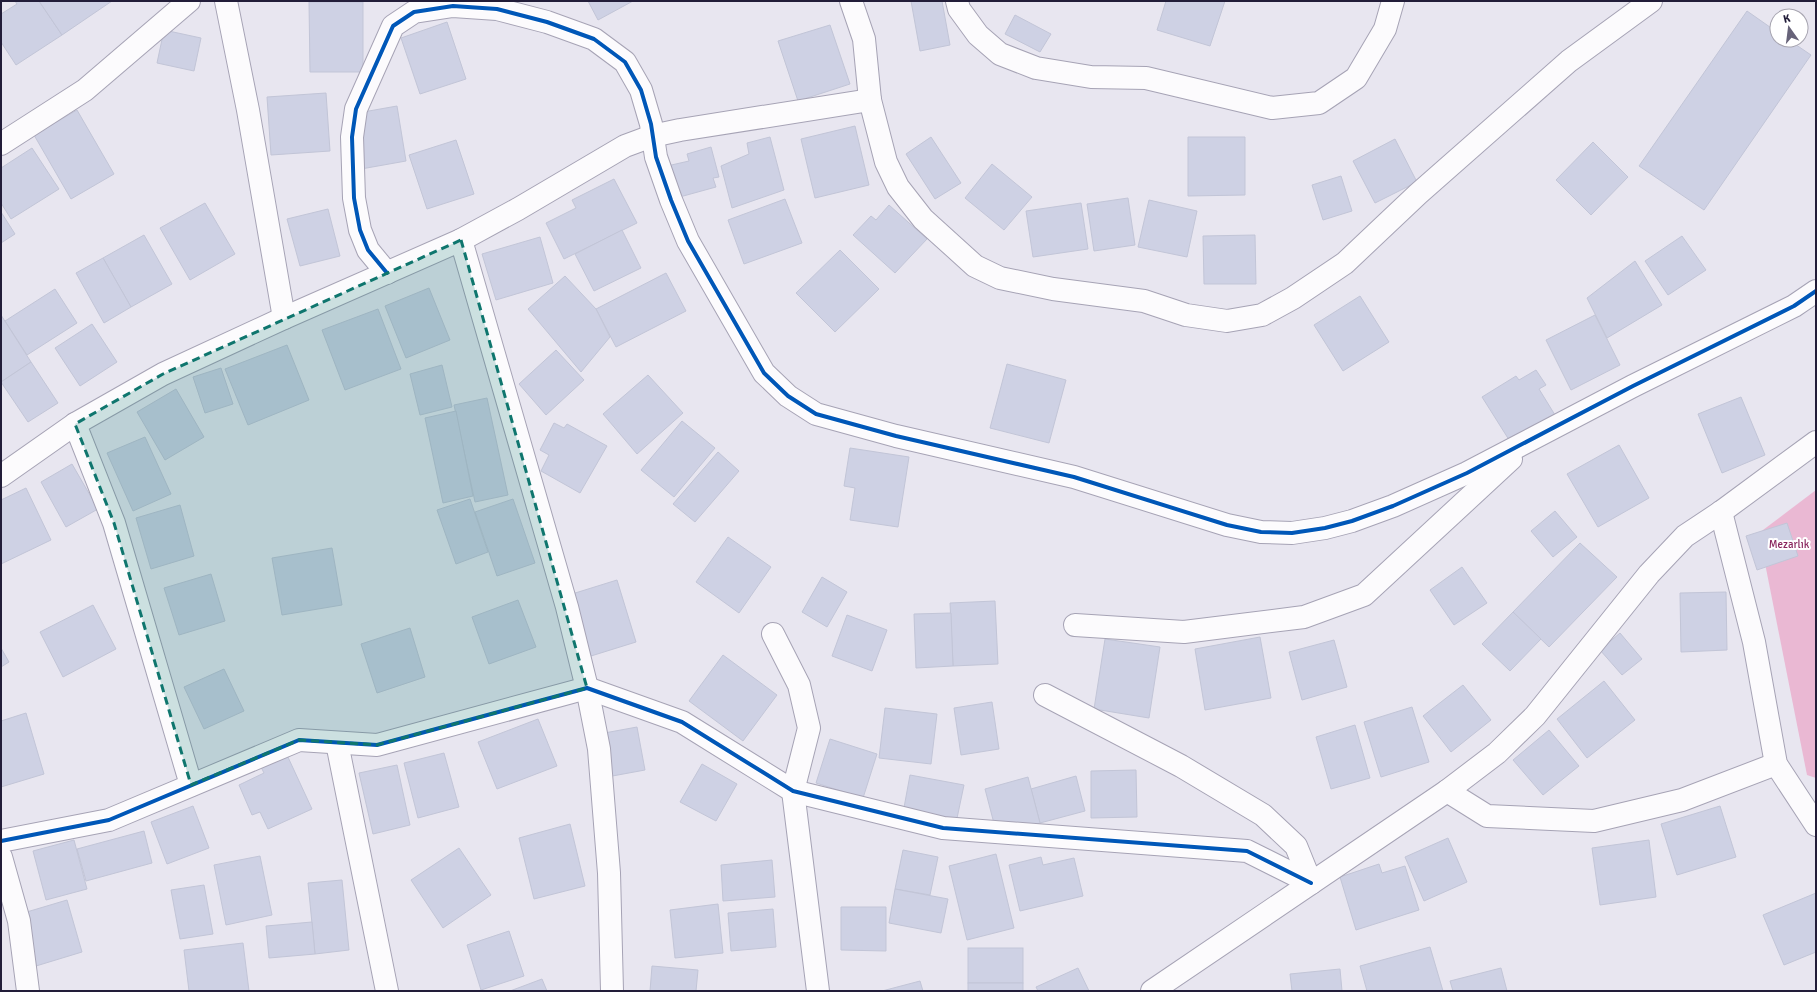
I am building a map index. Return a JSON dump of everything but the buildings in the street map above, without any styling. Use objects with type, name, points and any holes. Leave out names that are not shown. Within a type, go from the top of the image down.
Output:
[{"type":"street","points":[[1,144],[85,90],[189,1]]},
{"type":"street","points":[[226,1],[248,110],[284,318]]},
{"type":"street","points":[[851,1],[864,39],[870,100],[886,162],[898,187],[923,219],[975,266],[1000,278],[1046,288],[1144,301],[1186,315],[1227,321],[1262,315],[1293,298],[1345,263],[1418,194],[1569,61],[1651,1]]},
{"type":"street","points":[[957,1],[959,8],[978,35],[1000,54],[1036,68],[1091,77],[1146,78],[1272,108],[1319,103],[1356,78],[1385,29],[1393,1]]},
{"type":"street","points":[[387,273],[368,250],[360,230],[354,198],[352,137],[356,110],[393,26],[410,6],[453,6],[497,9],[547,22],[594,39],[625,62],[641,90],[651,124],[656,157],[671,200],[688,241],[764,373],[788,396],[816,414],[896,436],[1074,477],[1228,526],[1261,532],[1292,533],[1325,528],[1352,521],[1394,506],[1467,473],[1633,386],[1794,306],[1816,291]]},
{"type":"street","points":[[1,476],[75,424],[163,374],[284,318],[461,240],[518,209],[625,146],[652,136],[870,100]]},
{"type":"street","points":[[461,240],[567,607],[587,688],[599,749],[608,873],[612,991]]},
{"type":"street","points":[[75,424],[114,523],[191,785]]},
{"type":"street","points":[[1075,625],[1184,632],[1304,617],[1364,595],[1532,439]]},
{"type":"street","points":[[1152,991],[1447,791],[1497,753],[1535,716],[1648,574],[1685,536],[1721,512],[1816,442]]},
{"type":"street","points":[[1721,512],[1754,642],[1776,764],[1816,826]]},
{"type":"street","points":[[773,634],[799,685],[809,728],[793,791],[818,991]]},
{"type":"street","points":[[1,841],[109,820],[300,740],[377,745],[587,688],[682,722],[793,791],[943,828],[1247,851],[1311,883]]},
{"type":"street","points":[[1045,695],[1181,766],[1264,815],[1296,846],[1311,883]]},
{"type":"street","points":[[337,743],[387,991]]},
{"type":"street","points":[[1447,791],[1487,816],[1594,821],[1682,800],[1776,764]]},
{"type":"street","points":[[1,857],[19,920],[28,991]]},
{"type":"highlighted area","points":[[461,240],[587,688],[377,745],[299,740],[191,785],[114,523],[75,424],[163,374]]},
{"type":"green space","name":"Mezarlık","points":[[1816,490],[1816,778],[1807,775],[1759,533]]},
{"type":"cycle path","points":[[387,273],[368,250],[360,230],[354,198],[352,137],[356,109],[393,26],[414,12],[453,6],[497,9],[547,22],[594,39],[625,62],[641,90],[651,124],[656,157],[671,200],[688,241],[764,373],[788,396],[816,414],[896,436],[1074,477],[1227,525],[1261,532],[1292,533],[1325,528],[1352,521],[1393,506],[1467,473],[1633,386],[1794,306],[1816,291]]},
{"type":"cycle path","points":[[1,841],[109,820],[299,740],[377,745],[587,688],[682,722],[793,791],[943,828],[1247,851],[1311,883]]}]
